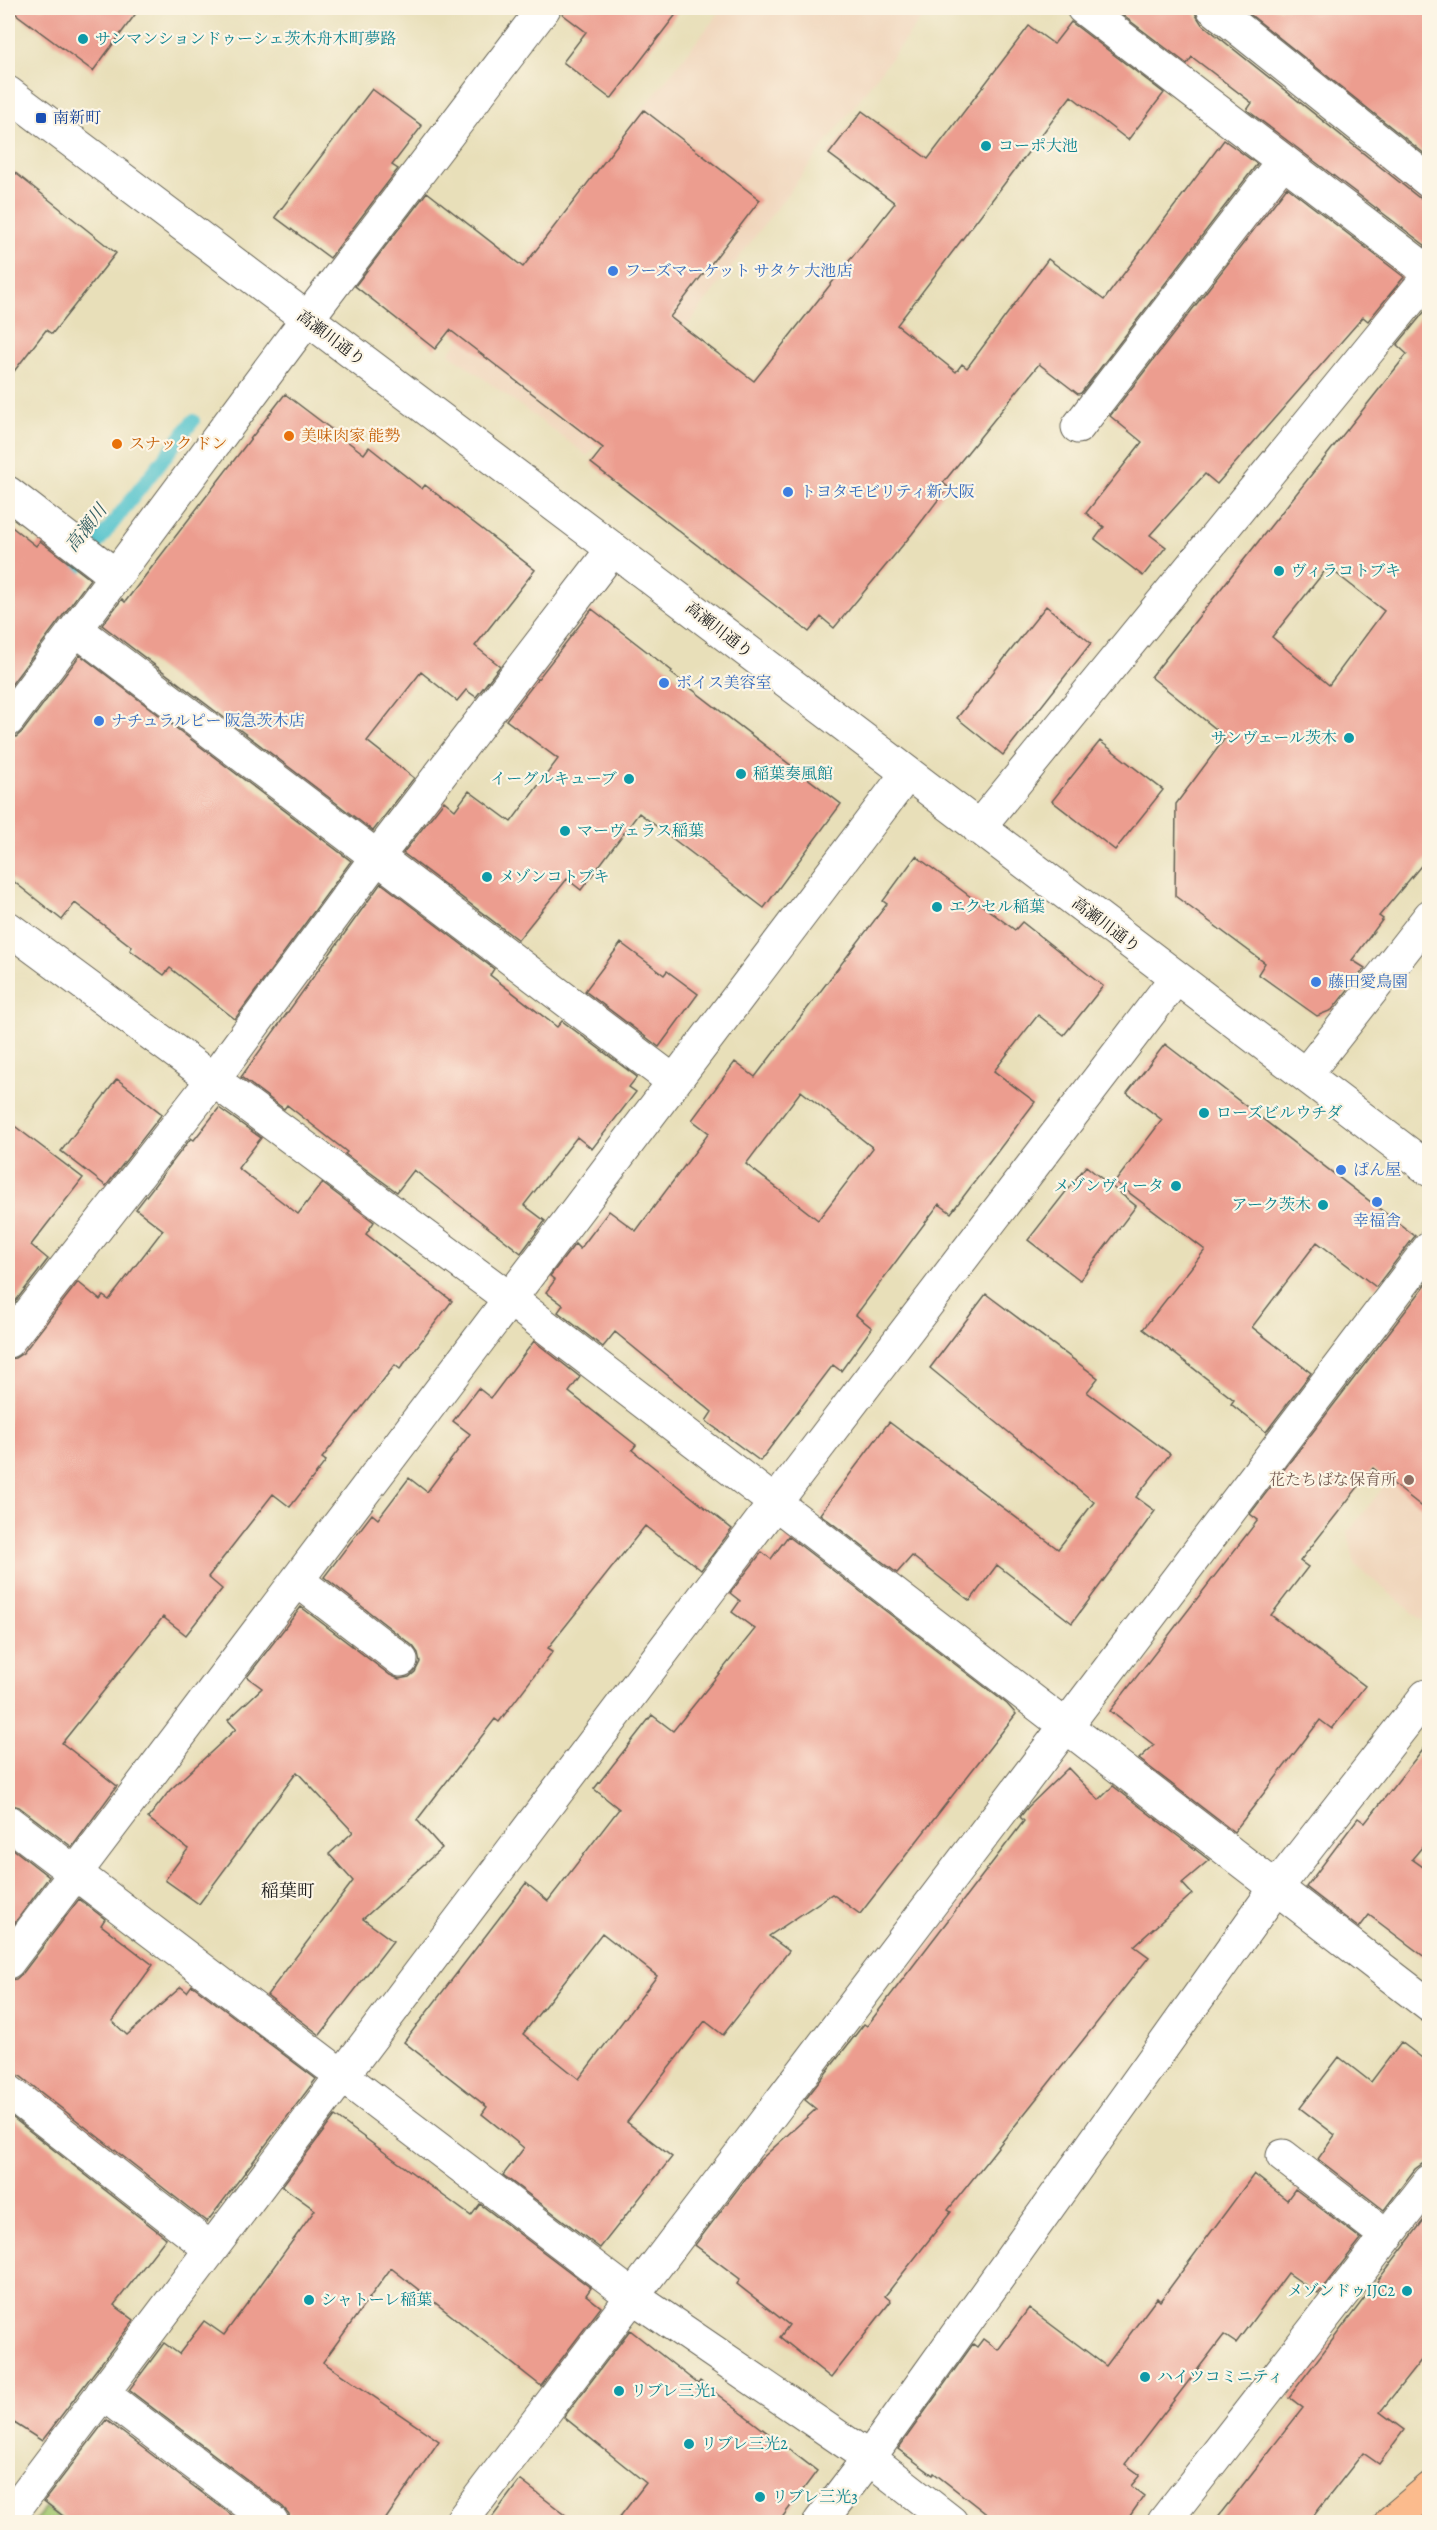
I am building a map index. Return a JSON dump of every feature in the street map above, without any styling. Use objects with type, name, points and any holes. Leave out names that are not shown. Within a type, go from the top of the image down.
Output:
[{"type":"main road","points":[[1390,2523],[1430,2489]]},
{"type":"street","points":[[978,828],[1430,274],[1083,8]]},
{"type":"street","points":[[1213,8],[1430,182]]},
{"type":"street","points":[[8,720],[76,630],[99,563],[307,320],[535,11]]},
{"type":"street","name":"高瀬川通り","points":[[8,93],[614,549],[1430,1170]]},
{"type":"street","points":[[1078,427],[1283,161]]},
{"type":"street","points":[[8,493],[99,563]]},
{"type":"street","points":[[8,1341],[212,1081],[377,857],[614,549]]},
{"type":"street","points":[[76,630],[673,1081]]},
{"type":"street","points":[[8,1962],[907,774]]},
{"type":"street","points":[[1305,1076],[1430,916]]},
{"type":"street","points":[[8,928],[510,1299],[1430,2006]]},
{"type":"street","points":[[8,2518],[775,1503],[1176,978]]},
{"type":"street","points":[[461,2523],[1430,1247]]},
{"type":"street","points":[[297,1580],[401,1660]]},
{"type":"street","points":[[820,2523],[869,2458],[1276,1888],[1426,1696]]},
{"type":"street","points":[[8,1822],[632,2296],[869,2458],[951,2523]]},
{"type":"street","points":[[8,2091],[211,2249]]},
{"type":"street","points":[[1283,2156],[1387,2236]]},
{"type":"street","points":[[1164,2523],[1430,2181]]},
{"type":"street","points":[[102,2393],[272,2523]]},
{"type":"shaded area","points":[[723,8],[929,8],[588,456],[449,353]]},
{"type":"shaded area","name":"花たちばな保育所","points":[[1429,1429],[1429,1626],[1355,1565],[1348,1532]]},
{"type":"green space","points":[[45,2508],[65,2522],[34,2522]]},
{"type":"building","name":"サンマンションドゥーシェ茨木舟木町夢路","points":[[8,8],[140,8],[93,71]]},
{"type":"building","points":[[562,8],[681,8],[611,99],[563,62],[586,32],[561,13]]},
{"type":"building","points":[[1113,8],[1195,8],[1201,23],[1418,197],[1430,200],[1430,249],[1247,110],[1252,103],[1192,57],[1187,64]]},
{"type":"building","points":[[1242,8],[1430,8],[1430,150],[1426,155]]},
{"type":"building","points":[[1071,22],[1164,93],[1128,140],[1071,96],[897,325],[956,372],[962,364],[967,368],[1048,259],[1104,300],[1224,140],[1257,164],[1081,393],[1078,394],[1039,364],[943,483],[948,487],[912,534],[834,628],[821,617],[809,632],[591,463],[603,448],[450,330],[435,349],[355,286],[427,192],[523,267],[644,110],[760,200],[670,317],[754,381],[895,203],[829,154],[862,111],[928,159],[1029,26],[1054,44]]},
{"type":"building","points":[[372,89],[422,126],[392,165],[398,169],[330,258],[275,217]]},
{"type":"building","points":[[8,167],[116,253],[52,334],[46,330],[8,379]]},
{"type":"building","points":[[1287,187],[1404,277],[1368,321],[1363,317],[1217,484],[1205,474],[1150,535],[1166,547],[1143,576],[1095,539],[1104,527],[1086,513],[1142,442],[1110,416]]},
{"type":"building","points":[[1430,305],[1430,855],[1379,916],[1383,919],[1352,960],[1365,968],[1332,1010],[1317,1016],[1258,974],[1265,963],[1175,896],[1176,804],[1226,737],[1151,677],[1407,354],[1397,345]],"holes":[[[1328,567],[1384,611],[1329,685],[1272,637]]]},
{"type":"building","points":[[285,394],[364,454],[369,447],[422,489],[425,485],[535,570],[475,646],[500,666],[476,697],[466,690],[457,701],[421,672],[367,741],[414,778],[373,831],[102,625],[122,599],[125,602]]},
{"type":"building","points":[[8,524],[36,546],[40,541],[90,579],[8,689]]},
{"type":"building","points":[[1046,606],[1091,643],[1003,755],[957,718]]},
{"type":"building","points":[[592,609],[841,804],[764,908],[639,813],[581,890],[567,879],[518,940],[403,853],[444,801],[455,810],[469,791],[511,822],[558,759],[506,720]]},
{"type":"building","points":[[80,655],[351,861],[235,1019],[170,968],[164,975],[130,950],[132,947],[75,903],[62,920],[8,877],[8,738],[16,737],[23,731]]},
{"type":"building","points":[[1100,741],[1163,790],[1115,850],[1052,801]]},
{"type":"building","points":[[916,856],[1015,930],[1022,922],[1103,986],[1064,1035],[1038,1015],[994,1071],[1035,1102],[951,1213],[939,1204],[856,1315],[872,1328],[841,1371],[833,1365],[760,1461],[706,1421],[712,1412],[615,1332],[603,1347],[558,1312],[563,1305],[546,1292],[555,1280],[550,1276],[575,1244],[580,1249],[609,1211],[636,1231],[709,1133],[692,1120],[735,1062],[755,1077],[887,904],[883,901]],"holes":[[[801,1091],[873,1148],[818,1220],[746,1164]]]},
{"type":"building","points":[[381,883],[494,969],[490,975],[557,1027],[562,1021],[637,1077],[629,1087],[636,1092],[592,1149],[577,1137],[524,1205],[545,1221],[521,1253],[414,1170],[397,1192],[345,1154],[347,1152],[287,1105],[284,1109],[241,1077]]},
{"type":"building","points":[[621,943],[664,975],[667,971],[698,994],[659,1047],[585,991]]},
{"type":"building","points":[[1165,1044],[1415,1236],[1376,1287],[1317,1242],[1252,1327],[1311,1373],[1266,1432],[1231,1404],[1234,1400],[1143,1329],[1205,1250],[1115,1182],[1162,1120],[1127,1093]]},
{"type":"building","points":[[117,1079],[162,1114],[106,1186],[61,1151]]},
{"type":"building","points":[[219,1108],[261,1138],[238,1168],[298,1214],[322,1183],[374,1222],[366,1234],[452,1301],[400,1369],[395,1365],[322,1458],[326,1461],[290,1507],[273,1494],[208,1577],[222,1589],[186,1635],[163,1617],[62,1743],[117,1786],[72,1847],[19,1807],[8,1804],[8,1359],[23,1353],[78,1282],[100,1300],[103,1296],[109,1300],[163,1230],[136,1209],[191,1138],[194,1140]]},
{"type":"building","points":[[8,1121],[83,1178],[31,1245],[48,1259],[8,1311]]},
{"type":"building","points":[[1086,1166],[1136,1206],[1080,1280],[1028,1240]]},
{"type":"building","points":[[1430,1279],[1430,1513],[1373,1468],[1300,1561],[1308,1567],[1271,1615],[1365,1686],[1332,1729],[1320,1720],[1234,1832],[1139,1759],[1154,1745],[1110,1711],[1258,1520],[1250,1514]]},
{"type":"building","points":[[986,1294],[1098,1378],[1087,1392],[1170,1454],[1136,1497],[1155,1511],[1072,1623],[997,1565],[970,1601],[912,1556],[897,1573],[820,1514],[889,1422],[1058,1549],[1094,1502],[930,1368]]},
{"type":"building","points":[[534,1341],[580,1377],[569,1392],[636,1445],[632,1450],[732,1529],[701,1570],[645,1526],[548,1648],[553,1651],[499,1722],[495,1719],[417,1820],[442,1848],[363,1919],[393,1941],[320,2035],[267,1995],[353,1881],[329,1854],[353,1832],[297,1772],[199,1904],[165,1880],[188,1849],[148,1818],[170,1790],[236,1729],[228,1720],[262,1688],[247,1677],[301,1607],[390,1675],[399,1679],[409,1677],[415,1672],[420,1662],[413,1646],[324,1577],[372,1514],[378,1519],[409,1478],[427,1492],[470,1434],[453,1421],[478,1388],[491,1398]]},
{"type":"building","points":[[788,1536],[1007,1704],[1016,1714],[860,1914],[832,1894],[769,1936],[789,1951],[723,2035],[705,2021],[627,2122],[672,2157],[600,2248],[503,2175],[524,2148],[482,2114],[487,2107],[404,2042],[526,1883],[548,1901],[619,1809],[594,1789],[652,1715],[673,1731],[755,1629],[732,1612],[740,1601],[730,1593],[762,1552],[771,1559]],"holes":[[[602,1933],[657,1976],[579,2079],[523,2034]]]},
{"type":"building","points":[[1430,1740],[1430,1838],[1412,1859],[1430,1872],[1430,1961],[1369,1915],[1359,1928],[1306,1887],[1358,1818],[1365,1823]]},
{"type":"building","points":[[1068,1768],[1099,1800],[1113,1786],[1209,1860],[1182,1883],[1192,1894],[1134,1946],[1149,1957],[948,2210],[951,2212],[885,2296],[891,2301],[831,2378],[780,2337],[789,2325],[737,2284],[740,2279],[695,2245],[759,2161],[816,2109],[805,2100],[864,2024],[867,2026],[1024,1821],[1020,1817]]},
{"type":"building","points":[[8,1845],[49,1877],[8,1932]]},
{"type":"building","points":[[79,1899],[105,1919],[101,1925],[153,1965],[112,2021],[127,2035],[181,1987],[187,1992],[192,1985],[316,2079],[207,2222],[20,2076],[8,2073],[8,1980],[16,1979],[23,1973]]},
{"type":"building","points":[[1401,2042],[1430,2064],[1430,2163],[1422,2164],[1415,2169],[1384,2210],[1318,2159],[1335,2135],[1300,2108],[1339,2057],[1371,2082]]},
{"type":"building","points":[[8,2114],[166,2238],[114,2305],[134,2320],[42,2441],[8,2419]]},
{"type":"building","points":[[335,2116],[471,2216],[480,2204],[591,2288],[586,2295],[601,2307],[541,2386],[391,2268],[323,2362],[439,2441],[383,2523],[290,2523],[289,2514],[283,2507],[129,2390],[164,2343],[179,2354],[204,2321],[224,2335],[315,2210],[282,2186]]},
{"type":"building","points":[[1254,2174],[1287,2200],[1295,2189],[1361,2239],[1318,2294],[1288,2273],[1236,2343],[1224,2335],[1125,2464],[1140,2475],[1131,2486],[1144,2496],[1125,2523],[998,2523],[934,2473],[933,2475],[898,2449],[973,2344],[977,2347],[983,2339],[998,2350],[1029,2308],[1106,2366],[1157,2298],[1160,2301]]},
{"type":"building","points":[[1430,2212],[1430,2349],[1380,2412],[1404,2430],[1379,2464],[1363,2453],[1308,2523],[1213,2523],[1303,2408],[1289,2397]]},
{"type":"building","points":[[630,2330],[698,2384],[700,2381],[817,2471],[778,2523],[615,2523],[646,2483],[564,2417]]},
{"type":"building","points":[[106,2420],[242,2523],[72,2523],[44,2501]]},
{"type":"building","points":[[520,2480],[576,2523],[488,2523]]},
{"type":"waterway","name":"高瀬川","points":[[66,583],[193,421]]},
{"type":"place","name":"サンマンションドゥーシェ茨木舟木町夢路","points":[[83,39]]},
{"type":"place","name":"南新町","points":[[41,118]]},
{"type":"place","name":"コーポ大池","points":[[986,146]]},
{"type":"place","name":"フーズマーケット サタケ 大池店","points":[[613,271]]},
{"type":"place","name":"美味肉家 能勢","points":[[289,436]]},
{"type":"place","name":"スナック ドン","points":[[117,444]]},
{"type":"place","name":"トヨタモビリティ新大阪","points":[[788,492]]},
{"type":"place","name":"ヴィラコトブキ","points":[[1279,571]]},
{"type":"place","name":"ボイス美容室","points":[[664,683]]},
{"type":"place","name":"ナチュラルピー 阪急茨木店","points":[[99,721]]},
{"type":"place","name":"サンヴェール茨木","points":[[1349,738]]},
{"type":"place","name":"稲葉奏風館","points":[[741,774]]},
{"type":"place","name":"イーグルキューブ","points":[[629,779]]},
{"type":"place","name":"マーヴェラス稲葉","points":[[565,831]]},
{"type":"place","name":"メゾンコトブキ","points":[[487,877]]},
{"type":"place","name":"エクセル稲葉","points":[[937,907]]},
{"type":"place","name":"藤田愛鳥園","points":[[1316,982]]},
{"type":"place","name":"ローズビルウチダ","points":[[1204,1113]]},
{"type":"place","name":"ぱん屋","points":[[1341,1170]]},
{"type":"place","name":"メゾンヴィータ","points":[[1176,1186]]},
{"type":"place","name":"幸福舎","points":[[1377,1202]]},
{"type":"place","name":"アーク茨木","points":[[1323,1205]]},
{"type":"place","name":"花たちばな保育所","points":[[1409,1480]]},
{"type":"place","name":"メゾンドゥIJC2","points":[[1407,2291]]},
{"type":"place","name":"シャトーレ稲葉","points":[[309,2300]]},
{"type":"place","name":"ハイツコミニティ","points":[[1145,2377]]},
{"type":"place","name":"リブレ三光1","points":[[619,2391]]},
{"type":"place","name":"リブレ三光2","points":[[689,2444]]},
{"type":"place","name":"リブレ三光3","points":[[760,2497]]},
{"type":"district","name":"稲葉町","points":[[288,1891]]}]
